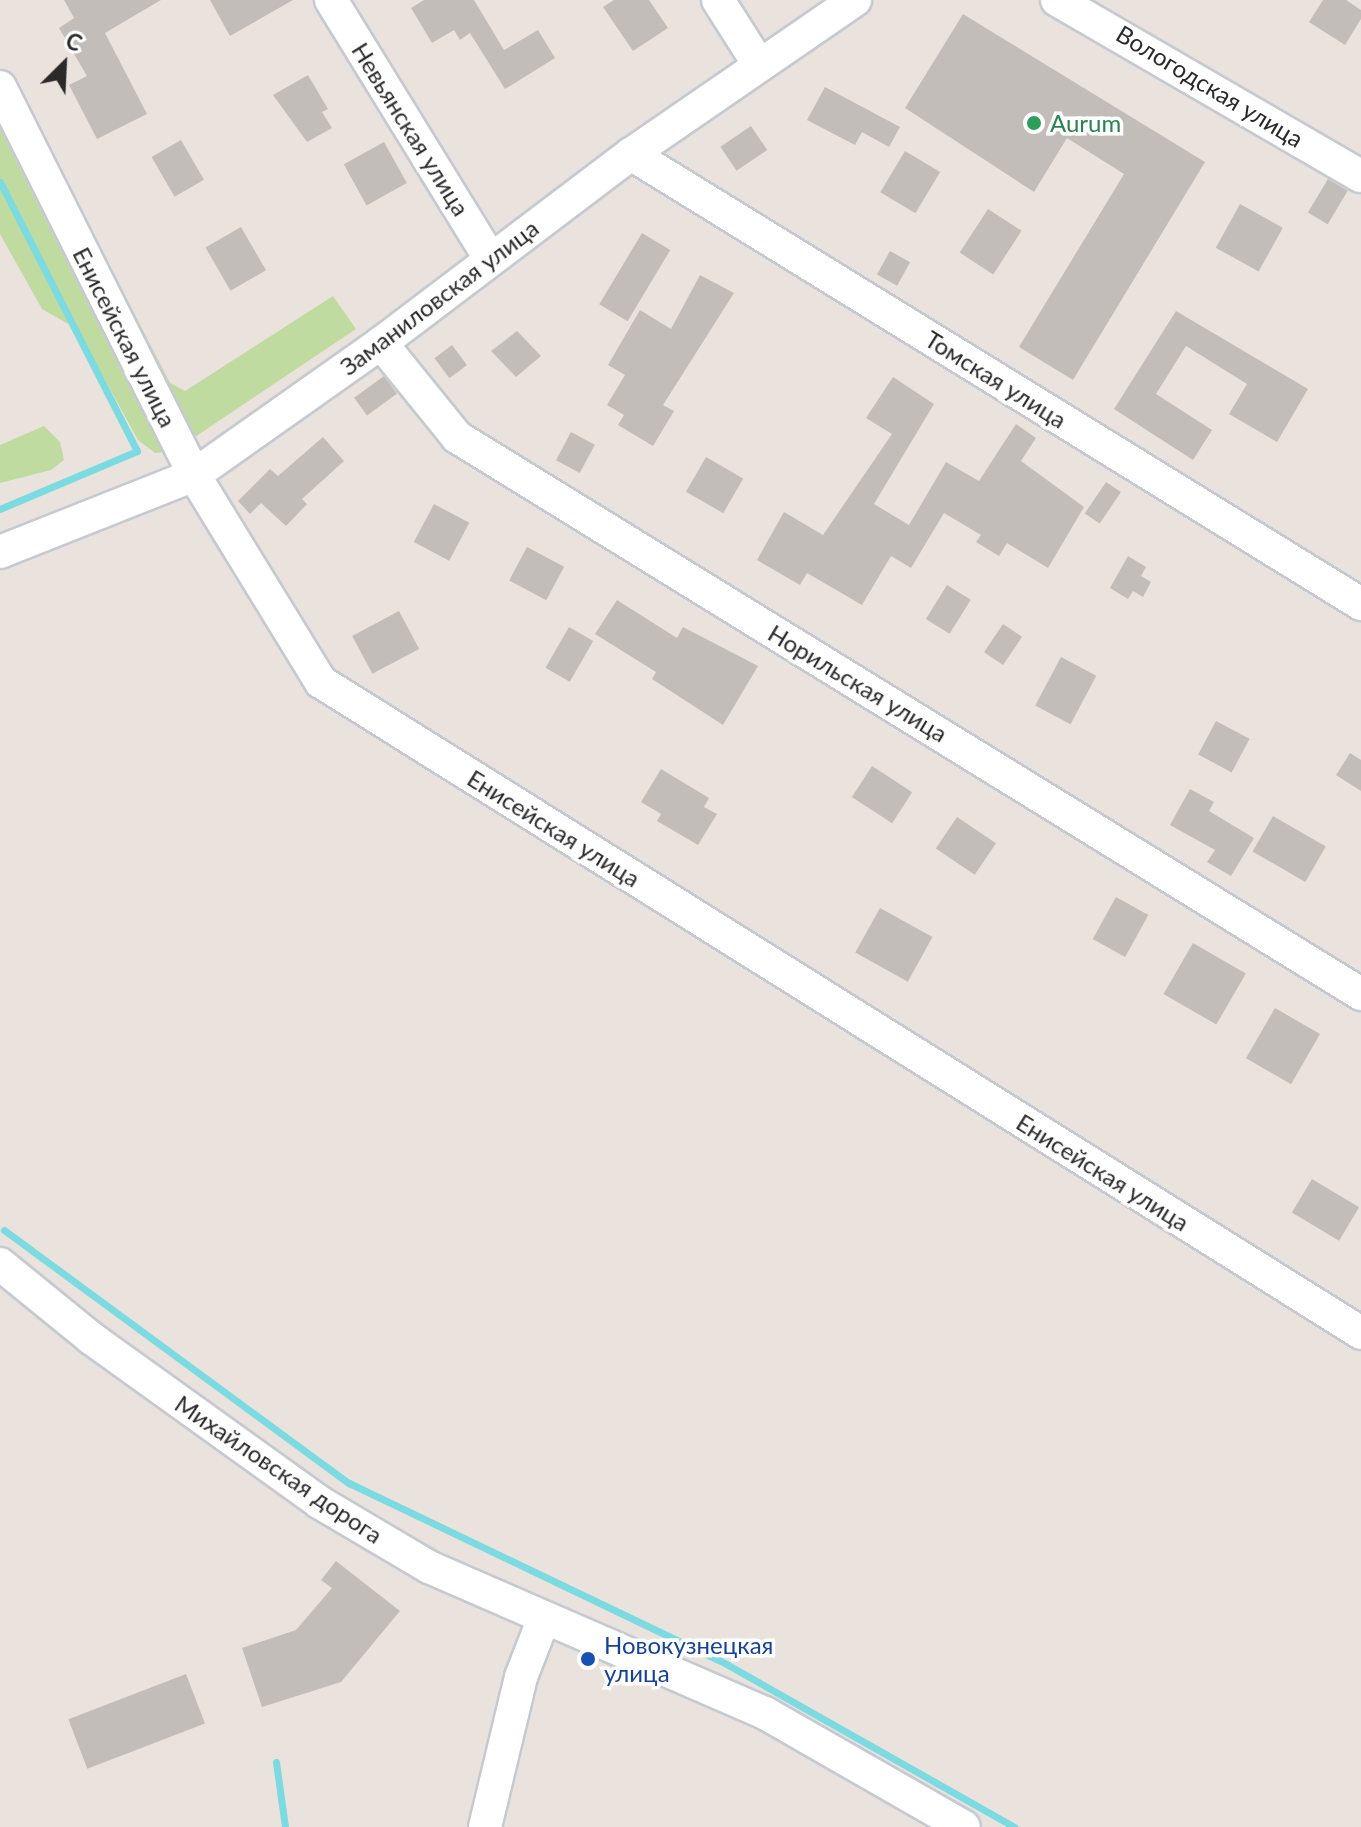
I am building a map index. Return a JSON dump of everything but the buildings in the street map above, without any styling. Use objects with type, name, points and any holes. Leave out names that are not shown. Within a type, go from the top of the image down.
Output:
[{"type":"street","name":"Невьянская улица","points":[[331,0],[490,258]]},
{"type":"street","points":[[718,0],[758,63]]},
{"type":"street","name":"Заманиловская улица","points":[[0,552],[194,475],[381,343],[631,154],[758,63],[855,0]]},
{"type":"street","name":"Вологодская улица","points":[[1057,0],[1361,176]]},
{"type":"street","name":"Енисейская улица","points":[[0,87],[194,475],[321,682],[1361,1333]]},
{"type":"street","name":"Томская улица","points":[[631,154],[1361,604]]},
{"type":"street","name":"Норильская улица","points":[[381,343],[457,437],[1361,994]]},
{"type":"street","name":"Михайловская дорога","points":[[0,1264],[40,1299],[319,1502],[429,1567],[765,1713],[964,1827]]},
{"type":"street","name":"Михайловская дорога","points":[[0,1284],[40,1299]]},
{"type":"street","points":[[485,1827],[521,1677],[544,1618]]},
{"type":"green space","points":[[0,110],[16,112],[48,145],[170,383],[185,391],[333,296],[356,329],[174,451],[155,453],[138,440],[77,329],[42,309],[0,234]]},
{"type":"green space","points":[[44,426],[60,442],[64,460],[51,470],[0,483],[0,445]]},
{"type":"waterway","points":[[0,182],[137,451],[0,509]]},
{"type":"waterway","points":[[4,1230],[349,1483],[721,1661],[1014,1827]]},
{"type":"waterway","points":[[276,1762],[285,1827]]},
{"type":"place","name":"Aurum","points":[[1034,123]]},
{"type":"place","name":"Новокузнецкая улица","points":[[588,1659]]}]
